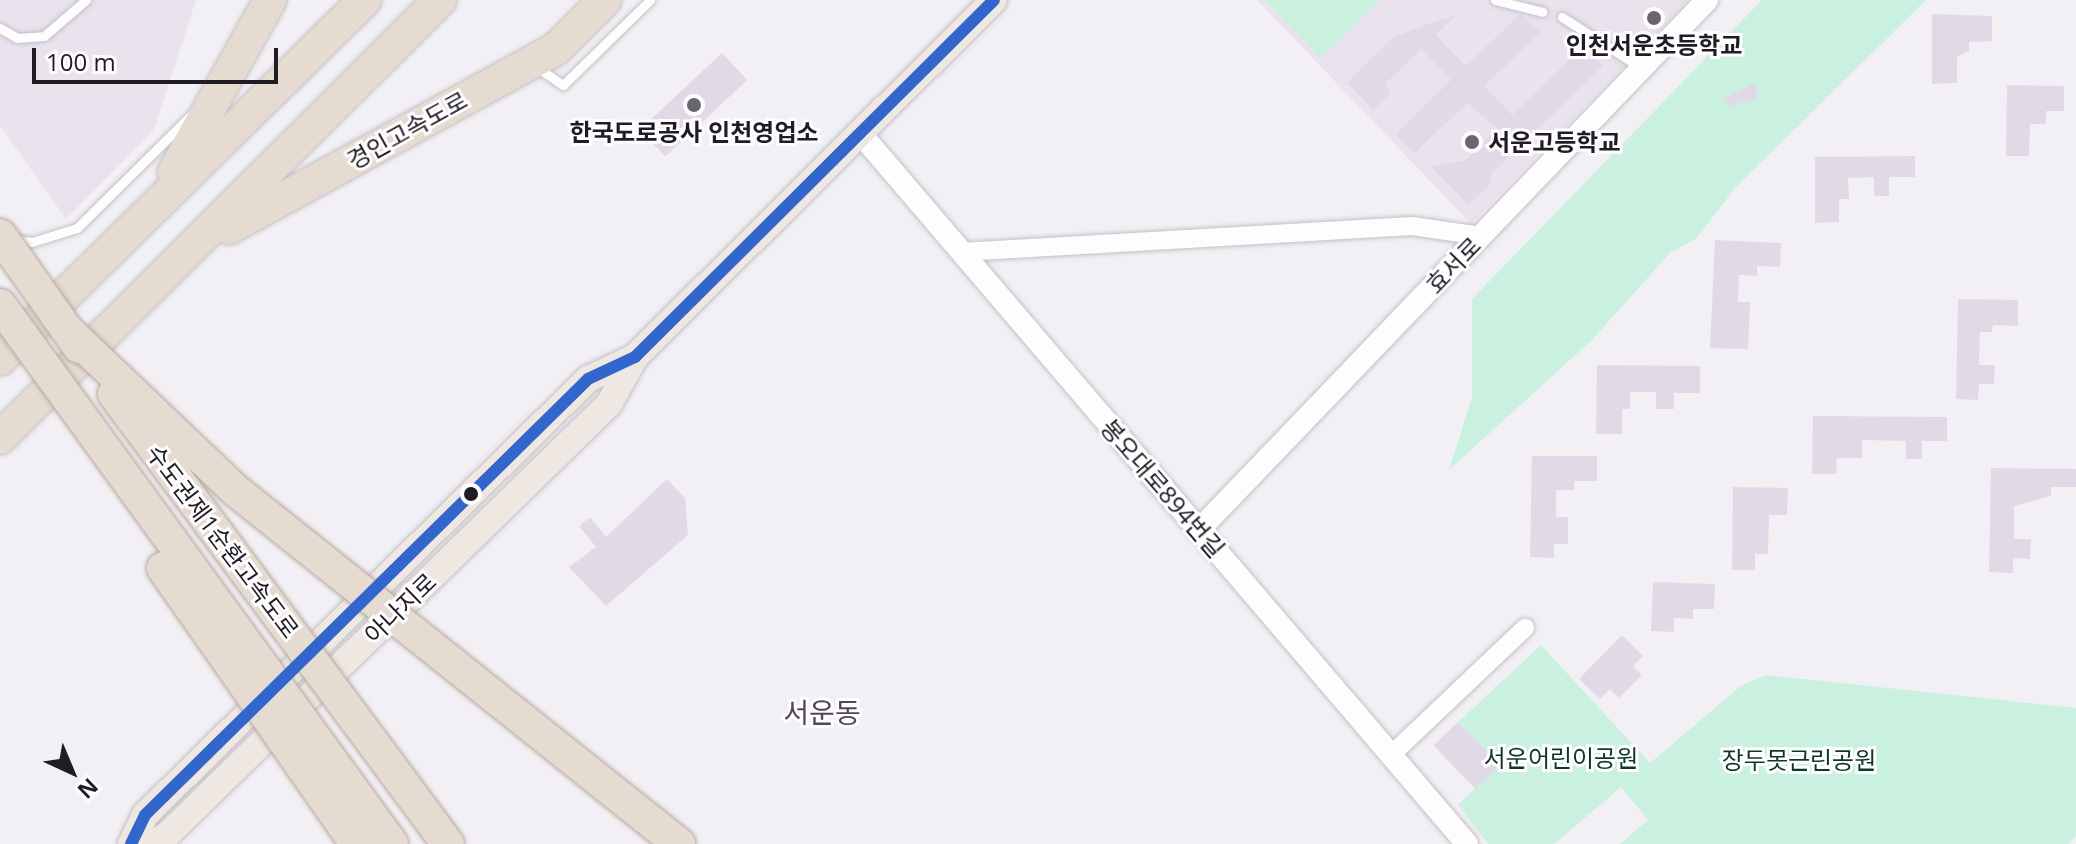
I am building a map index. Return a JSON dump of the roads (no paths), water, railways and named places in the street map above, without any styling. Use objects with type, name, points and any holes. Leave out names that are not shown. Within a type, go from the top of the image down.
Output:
[{"type":"highway","points":[[0,359],[365,0]]},
{"type":"highway","name":"경인고속도로","points":[[0,438],[198,245],[440,0]]},
{"type":"highway","name":"경인고속도로","points":[[198,245],[556,49],[605,0]]},
{"type":"highway","points":[[156,204],[258,7]]},
{"type":"highway","name":"수도권제1순환고속도로","points":[[0,237],[448,844]]},
{"type":"highway","name":"수도권제1순환고속도로","points":[[0,305],[392,844]]},
{"type":"highway","points":[[67,330],[235,490],[679,844]]},
{"type":"highway","points":[[82,421],[149,547],[356,844]]},
{"type":"main road","name":"아나지로","points":[[149,844],[166,836],[609,404],[635,357],[994,0]]},
{"type":"main road","name":"아나지로","points":[[131,844],[145,815],[588,379],[635,357]]},
{"type":"street","name":"효서로","points":[[1199,530],[1707,0]]},
{"type":"street","name":"봉오대로894번길","points":[[860,133],[1467,844]]},
{"type":"street","points":[[961,252],[1412,226],[1481,236]]},
{"type":"street","points":[[1391,755],[1525,628]]},
{"type":"lane","points":[[0,28],[17,38],[44,36],[86,0]]},
{"type":"lane","points":[[531,63],[563,85],[650,0]]},
{"type":"lane","points":[[1495,0],[1543,12]]},
{"type":"lane","points":[[0,237],[32,242],[77,228],[205,101],[258,7]]},
{"type":"lane","points":[[1562,17],[1642,69]]},
{"type":"place","name":"인천서운초등학교","points":[[1654,18]]},
{"type":"place","name":"한국도로공사 인천영업소","points":[[694,105]]},
{"type":"place","name":"서운고등학교","points":[[1472,142]]},
{"type":"district","name":"서운동","points":[[822,712]]},
{"type":"park label","name":"서운어린이공원","points":[[1561,758]]},
{"type":"park label","name":"장두못근린공원","points":[[1799,760]]}]
